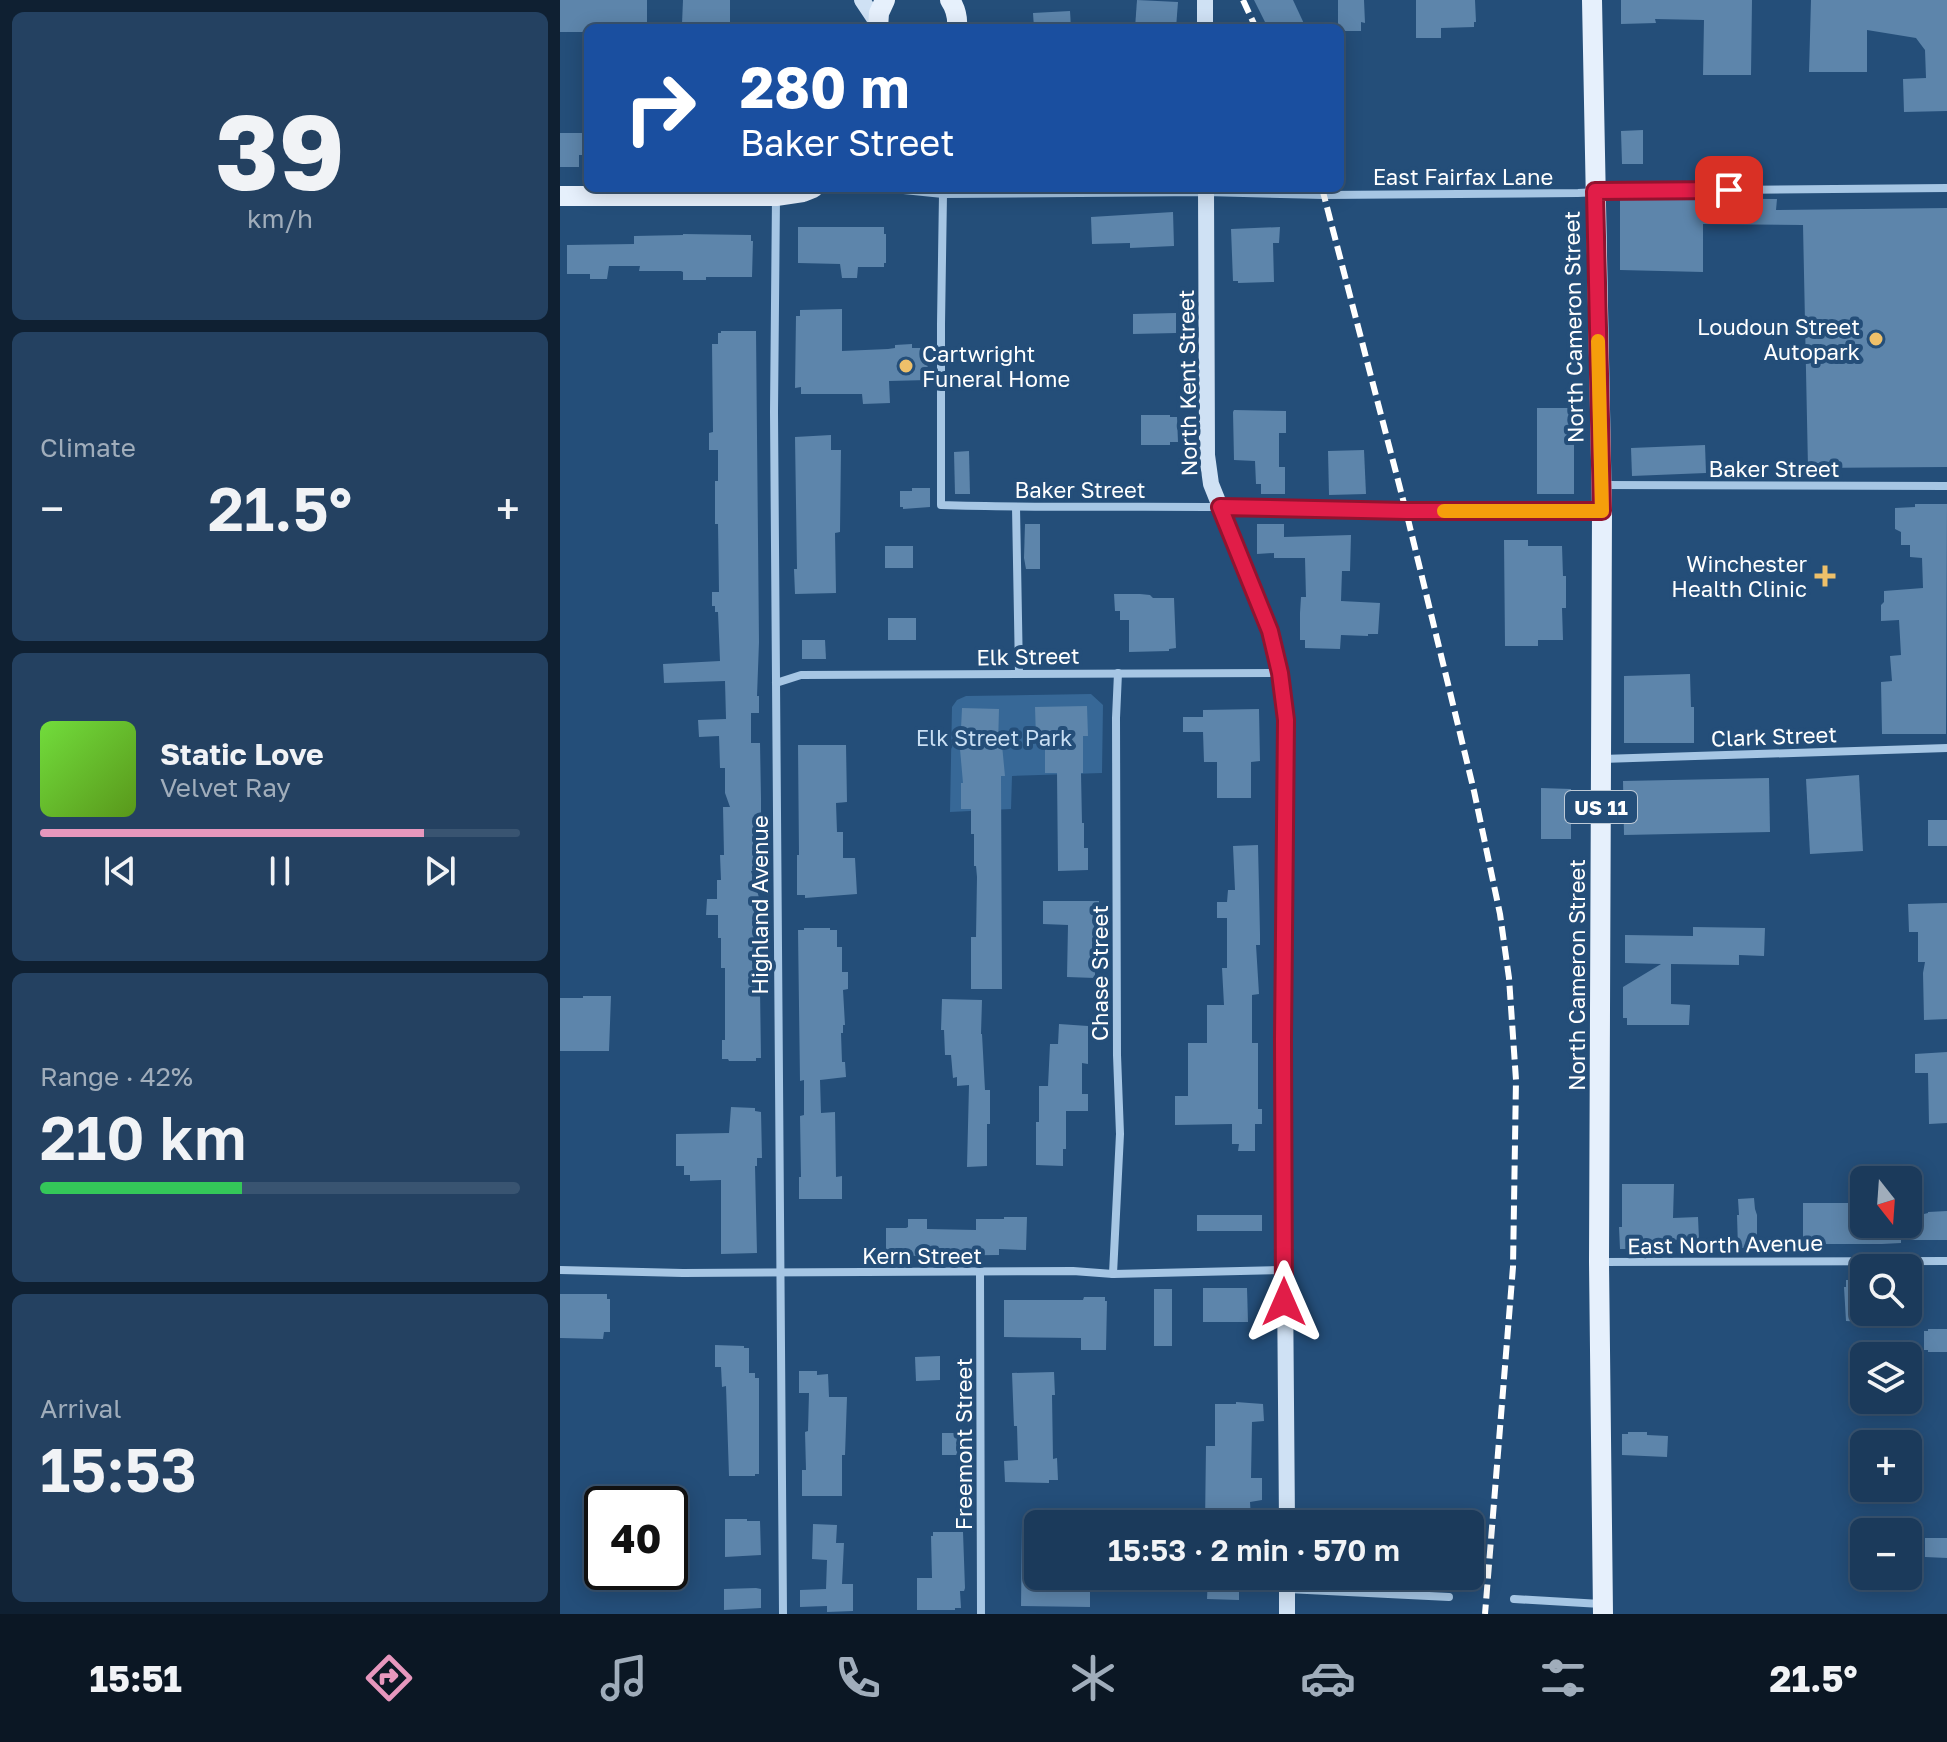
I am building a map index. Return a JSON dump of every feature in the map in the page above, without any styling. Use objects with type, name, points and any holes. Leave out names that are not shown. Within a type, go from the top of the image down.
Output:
[{"type":"main road","points":[[878,24],[885,0]]},
{"type":"main road","points":[[955,16],[966,0]]},
{"type":"main road","name":"North Cameron Street","points":[[1592,0],[1602,511],[1599,1262],[1603,1609]]},
{"type":"main road","points":[[560,196],[776,196],[803,192]]},
{"type":"street","points":[[862,0],[877,24]]},
{"type":"street","points":[[1205,0],[1205,24]]},
{"type":"street","name":"East Fairfax Lane","points":[[1260,192],[1340,195],[1947,188]]},
{"type":"street","name":"East Fairfax Lane","points":[[923,192],[1074,192]]},
{"type":"street","name":"North Kent Street","points":[[1206,192],[1207,455],[1211,484],[1270,631],[1280,673],[1286,720],[1283,1023],[1287,1510]]},
{"type":"street","name":"Baker Street","points":[[943,194],[941,505],[1602,511]]},
{"type":"street","name":"Highland Avenue","points":[[776,196],[773,357],[783,1614]]},
{"type":"street","name":"Baker Street","points":[[1601,485],[1947,486]]},
{"type":"street","points":[[1016,507],[1019,673]]},
{"type":"street","name":"Chase Street","points":[[1113,1274],[1120,1134],[1117,1055],[1118,673]]},
{"type":"street","name":"Elk Street","points":[[776,683],[801,675],[1280,673]]},
{"type":"street","name":"Clark Street","points":[[1601,759],[1947,748]]},
{"type":"street","name":"East North Avenue","points":[[1599,1262],[1947,1261]]},
{"type":"street","name":"Kern Street","points":[[560,1270],[683,1273],[1073,1271],[1113,1274],[1284,1270]]},
{"type":"street","name":"Freemont Street","points":[[980,1273],[981,1614]]},
{"type":"street","points":[[1287,1590],[1287,1614]]},
{"type":"street","points":[[1373,1590],[1449,1597]]},
{"type":"street","points":[[1514,1599],[1603,1609]]},
{"type":"green space","name":"Elk Street Park","points":[[1091,694],[1103,705],[1102,773],[1012,776],[1011,809],[950,812],[952,707],[957,700],[966,696]]},
{"type":"building","points":[[560,0],[647,0],[647,24],[584,24],[584,32],[560,32]]},
{"type":"building","points":[[683,0],[730,0],[730,24],[682,24]]},
{"type":"building","points":[[1137,0],[1178,2],[1176,24],[1135,24]]},
{"type":"building","points":[[1254,0],[1293,0],[1304,24],[1266,24]]},
{"type":"building","points":[[1338,0],[1364,0],[1365,23],[1361,22],[1361,31],[1344,31],[1344,24],[1338,24]]},
{"type":"building","points":[[1416,0],[1475,0],[1474,27],[1441,28],[1441,38],[1416,38]]},
{"type":"building","points":[[1621,0],[1752,0],[1751,75],[1703,75],[1704,20],[1655,19],[1656,23],[1621,24]]},
{"type":"building","points":[[1811,0],[1947,0],[1947,111],[1904,112],[1903,79],[1926,78],[1925,50],[1916,38],[1867,30],[1867,72],[1809,72]]},
{"type":"building","points":[[1070,11],[1071,24],[1034,24],[1033,13]]},
{"type":"building","points":[[1643,130],[1643,164],[1622,164],[1621,131]]},
{"type":"building","points":[[560,133],[584,133],[584,155],[579,155],[579,167],[560,167]]},
{"type":"building","name":"Loudoun Street Autopark","points":[[1620,198],[1777,199],[1776,210],[1947,208],[1947,467],[1808,468],[1803,225],[1703,224],[1703,272],[1620,270]]},
{"type":"building","points":[[1173,212],[1174,246],[1130,248],[1130,243],[1092,244],[1091,217]]},
{"type":"building","points":[[798,227],[884,227],[886,263],[884,267],[858,267],[857,278],[842,278],[840,264],[798,263]]},
{"type":"building","points":[[1280,227],[1279,243],[1273,243],[1274,282],[1233,281],[1231,229]]},
{"type":"building","points":[[751,235],[752,277],[683,280],[681,271],[639,271],[640,266],[609,266],[607,279],[590,279],[590,274],[567,274],[567,245],[634,244],[634,236]]},
{"type":"building","points":[[842,309],[842,351],[888,349],[895,348],[895,345],[912,344],[912,348],[927,348],[928,380],[889,381],[890,403],[863,404],[862,394],[801,394],[801,387],[795,388],[796,316],[800,316],[800,310]]},
{"type":"building","points":[[1176,313],[1176,333],[1133,334],[1133,314]]},
{"type":"building","points":[[756,331],[759,713],[751,713],[751,743],[760,743],[761,871],[751,871],[762,916],[759,917],[761,1058],[756,1058],[756,1061],[722,1059],[725,968],[721,968],[718,915],[706,915],[707,899],[717,899],[717,880],[721,880],[720,855],[724,855],[723,807],[730,807],[725,793],[725,768],[720,768],[719,736],[699,737],[698,720],[726,719],[725,681],[664,683],[663,664],[720,661],[718,612],[712,606],[712,592],[719,592],[718,524],[715,524],[718,450],[709,450],[709,433],[713,432],[712,344],[718,344],[718,333]]},
{"type":"building","points":[[1537,408],[1574,408],[1574,494],[1537,494]]},
{"type":"building","points":[[1234,410],[1286,411],[1286,433],[1279,433],[1279,467],[1285,467],[1285,494],[1261,494],[1261,484],[1256,484],[1255,461],[1234,460]]},
{"type":"building","points":[[1141,415],[1177,417],[1178,442],[1141,445]]},
{"type":"building","points":[[831,435],[831,450],[841,450],[840,532],[835,533],[836,593],[795,594],[795,437]]},
{"type":"building","points":[[1705,445],[1706,473],[1632,476],[1631,448]]},
{"type":"building","points":[[1364,450],[1366,494],[1329,495],[1328,451]]},
{"type":"building","points":[[969,451],[970,494],[955,494],[954,452]]},
{"type":"building","points":[[912,488],[930,488],[930,507],[900,507],[900,491],[912,491]]},
{"type":"building","points":[[1915,504],[1947,504],[1946,734],[1882,734],[1881,682],[1892,681],[1890,656],[1901,655],[1899,620],[1881,621],[1884,591],[1923,588],[1922,558],[1910,557],[1910,545],[1901,545],[1901,532],[1895,529],[1895,508],[1915,507]]},
{"type":"building","points":[[1025,524],[1040,524],[1040,569],[1026,569]]},
{"type":"building","points":[[1257,524],[1284,524],[1284,537],[1351,535],[1350,571],[1342,571],[1341,601],[1380,603],[1378,634],[1341,635],[1340,649],[1305,648],[1305,640],[1300,640],[1300,613],[1301,597],[1306,597],[1305,558],[1274,558],[1274,553],[1257,554]]},
{"type":"building","points":[[1504,540],[1528,540],[1528,546],[1562,546],[1563,576],[1566,576],[1566,608],[1562,608],[1563,640],[1538,640],[1538,646],[1505,646]]},
{"type":"building","points":[[885,546],[913,546],[913,568],[885,568]]},
{"type":"building","points":[[1114,594],[1174,598],[1176,648],[1129,652],[1129,620],[1120,620],[1120,611],[1115,611]]},
{"type":"building","points":[[888,618],[916,618],[916,640],[888,640]]},
{"type":"building","points":[[802,640],[825,640],[826,659],[802,659]]},
{"type":"building","points":[[1690,674],[1694,743],[1624,743],[1624,676]]},
{"type":"building","points":[[1087,706],[1088,736],[1083,736],[1081,773],[1082,823],[1084,848],[1088,848],[1088,870],[1058,871],[1057,773],[1045,773],[1045,737],[1036,738],[1035,707]]},
{"type":"building","points":[[962,708],[999,709],[998,746],[1002,745],[1005,776],[1001,776],[1002,989],[971,989],[971,937],[976,937],[977,877],[971,809],[961,809]]},
{"type":"building","points":[[1259,709],[1260,761],[1251,762],[1251,798],[1217,798],[1217,762],[1204,762],[1203,732],[1183,732],[1183,717],[1203,717],[1203,710]]},
{"type":"building","points":[[798,745],[846,745],[847,802],[836,803],[837,832],[843,832],[843,858],[855,858],[857,894],[805,898],[805,895],[797,895]]},
{"type":"building","points":[[1859,775],[1863,851],[1810,854],[1806,779]]},
{"type":"building","points":[[1769,778],[1770,832],[1624,835],[1623,781]]},
{"type":"building","points":[[1541,788],[1571,789],[1571,839],[1541,839]]},
{"type":"building","points":[[1928,820],[1947,820],[1947,846],[1928,846]]},
{"type":"building","points":[[1258,845],[1260,945],[1256,945],[1259,994],[1252,995],[1252,1043],[1258,1043],[1258,1109],[1262,1109],[1262,1124],[1255,1124],[1255,1151],[1238,1151],[1239,1144],[1232,1144],[1232,1124],[1175,1125],[1175,1096],[1188,1096],[1188,1043],[1207,1043],[1207,1005],[1224,1005],[1222,968],[1227,968],[1227,918],[1217,918],[1217,902],[1227,902],[1228,890],[1235,890],[1233,846]]},
{"type":"building","points":[[1043,901],[1099,901],[1101,967],[1095,967],[1095,978],[1067,977],[1068,925],[1043,924]]},
{"type":"building","points":[[1947,903],[1947,1019],[1924,1020],[1925,962],[1918,962],[1918,932],[1909,932],[1908,904]]},
{"type":"building","points":[[1693,927],[1765,928],[1764,956],[1739,955],[1739,965],[1671,964],[1671,1004],[1690,1005],[1689,1025],[1627,1025],[1627,1018],[1623,1018],[1623,987],[1661,964],[1625,963],[1625,935],[1693,936]]},
{"type":"building","points":[[798,930],[837,930],[837,947],[842,947],[842,972],[848,972],[848,989],[843,990],[845,1025],[841,1033],[846,1077],[820,1080],[821,1113],[835,1112],[836,1177],[842,1176],[842,1199],[799,1199],[800,1116],[804,1115],[804,1080],[800,1081]]},
{"type":"building","points":[[611,996],[609,1051],[560,1051],[560,998]]},
{"type":"building","points":[[942,999],[982,1000],[985,1090],[990,1090],[987,1166],[967,1167],[969,1085],[957,1086],[957,1077],[953,1078],[951,1055],[945,1055],[944,1030],[941,1030]]},
{"type":"building","points":[[1059,1024],[1088,1026],[1088,1064],[1082,1063],[1082,1094],[1088,1094],[1088,1111],[1066,1111],[1063,1166],[1036,1165],[1039,1086],[1048,1086],[1050,1044],[1058,1044]]},
{"type":"building","points":[[1947,1052],[1947,1123],[1929,1124],[1928,1073],[1915,1073],[1915,1054]]},
{"type":"building","points":[[731,1107],[755,1108],[755,1111],[761,1112],[762,1158],[757,1158],[755,1166],[757,1253],[721,1254],[721,1180],[690,1181],[690,1175],[684,1175],[684,1166],[676,1166],[676,1134],[729,1133]]},
{"type":"building","points":[[1622,1184],[1674,1184],[1673,1218],[1698,1217],[1699,1239],[1667,1240],[1667,1249],[1620,1249]]},
{"type":"building","points":[[1754,1198],[1757,1248],[1738,1248],[1738,1199]]},
{"type":"building","points":[[1803,1203],[1850,1203],[1850,1238],[1922,1238],[1924,1214],[1947,1211],[1947,1240],[1805,1244]]},
{"type":"building","points":[[1197,1215],[1262,1215],[1262,1231],[1197,1231]]},
{"type":"building","points":[[1027,1217],[1026,1250],[999,1249],[999,1255],[904,1256],[904,1261],[888,1261],[886,1228],[906,1228],[908,1219],[927,1219],[927,1229],[976,1230],[976,1219]]},
{"type":"building","points":[[1846,1280],[1850,1280],[1850,1321],[1846,1321]]},
{"type":"building","points":[[1203,1288],[1247,1288],[1248,1322],[1203,1322]]},
{"type":"building","points":[[1154,1289],[1172,1289],[1172,1346],[1154,1346]]},
{"type":"building","points":[[560,1294],[607,1294],[607,1299],[610,1299],[610,1332],[604,1332],[603,1339],[560,1338]]},
{"type":"building","points":[[1084,1297],[1105,1297],[1107,1301],[1106,1350],[1081,1350],[1081,1338],[1004,1337],[1004,1300],[1083,1300]]},
{"type":"building","points":[[1947,1329],[1947,1352],[1924,1350],[1924,1331]]},
{"type":"building","points":[[715,1345],[749,1348],[749,1373],[755,1373],[755,1378],[759,1378],[759,1474],[755,1476],[729,1476],[726,1386],[722,1387],[721,1367],[715,1367]]},
{"type":"building","points":[[940,1356],[940,1380],[916,1381],[915,1357]]},
{"type":"building","points":[[799,1371],[828,1374],[829,1397],[847,1397],[842,1496],[802,1496],[809,1393],[799,1393]]},
{"type":"building","points":[[1054,1372],[1053,1459],[1057,1458],[1058,1480],[1049,1480],[1049,1483],[1005,1482],[1004,1461],[1018,1460],[1012,1373]]},
{"type":"building","points":[[1215,1404],[1263,1404],[1264,1421],[1252,1422],[1251,1478],[1262,1478],[1262,1500],[1250,1502],[1250,1510],[1205,1510],[1206,1446],[1215,1446]]},
{"type":"building","points":[[942,1433],[963,1433],[963,1455],[942,1455]]},
{"type":"building","points":[[1622,1434],[1668,1436],[1667,1457],[1622,1455]]},
{"type":"building","points":[[725,1519],[760,1521],[761,1555],[725,1557]]},
{"type":"building","points":[[1024,1523],[1024,1590],[1090,1590],[1090,1607],[1021,1606]]},
{"type":"building","points":[[813,1524],[837,1525],[836,1543],[844,1543],[842,1584],[853,1584],[853,1611],[827,1612],[827,1606],[800,1607],[800,1590],[826,1589],[827,1560],[812,1559]]},
{"type":"building","points":[[933,1532],[963,1532],[965,1588],[960,1591],[961,1608],[955,1610],[917,1610],[917,1578],[932,1578]]},
{"type":"building","points":[[1925,1538],[1947,1538],[1947,1558],[1925,1557]]},
{"type":"building","points":[[724,1589],[761,1589],[761,1608],[724,1610]]},
{"type":"building","points":[[1207,1590],[1239,1590],[1239,1600],[1207,1599]]},
{"type":"railway","points":[[1243,0],[1254,24]]},
{"type":"railway","points":[[1323,192],[1406,511],[1474,791],[1500,914],[1509,978],[1516,1080],[1513,1267],[1485,1614]]},
{"type":"slow traffic","points":[[1444,511],[1602,511],[1598,341]]},
{"type":"place","name":"Loudoun Street Autopark","points":[[1876,339]]},
{"type":"place","name":"Cartwright Funeral Home","points":[[906,366]]},
{"type":"place","name":"Winchester Health Clinic","points":[[1825,576]]},
{"type":"route","points":[[1284,1302],[1286,720],[1280,673],[1270,631],[1220,507],[1602,511],[1595,191],[1729,190]]}]
